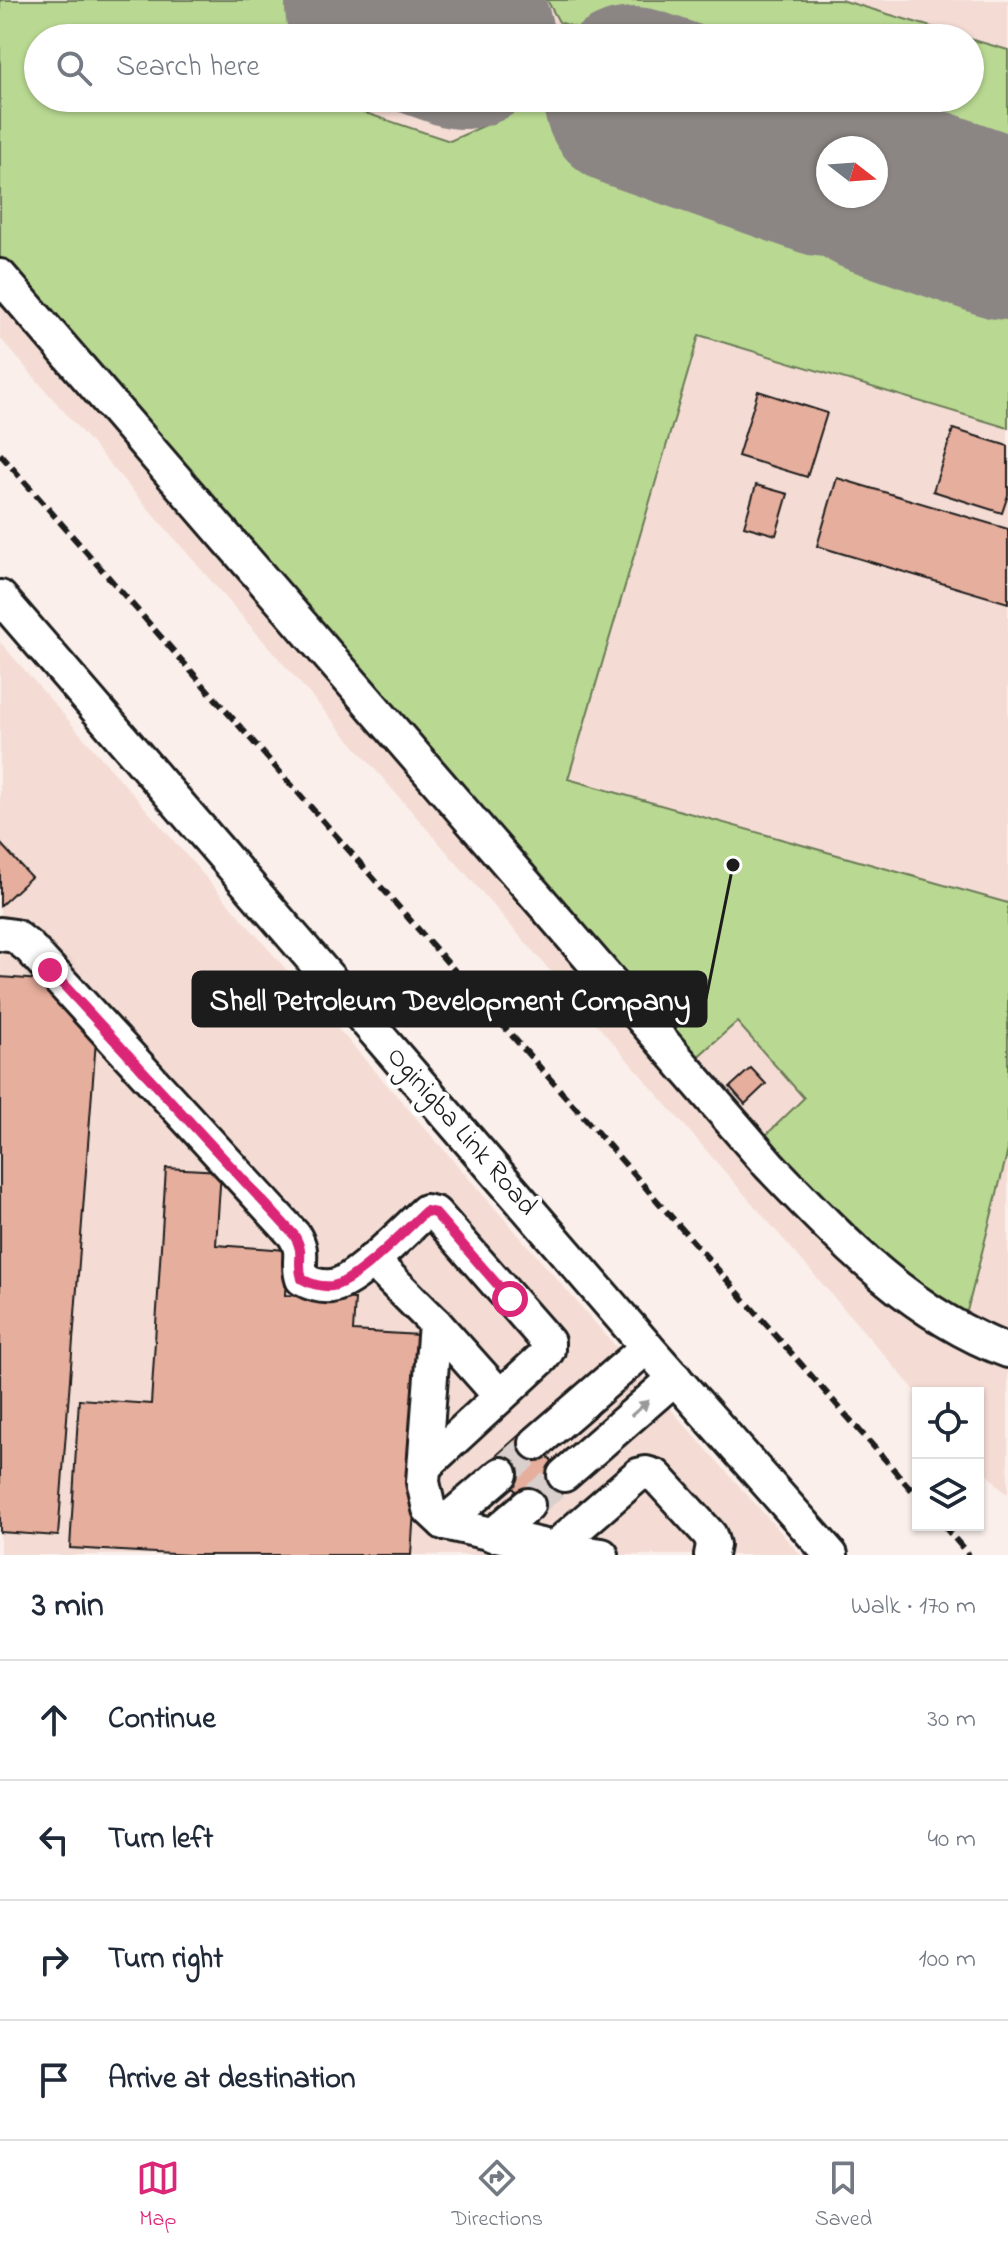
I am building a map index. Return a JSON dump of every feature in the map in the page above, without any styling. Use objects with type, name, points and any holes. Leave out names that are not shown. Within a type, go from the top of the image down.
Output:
[{"type":"street","points":[[0,276],[769,1165],[831,1229],[907,1296],[948,1322],[1008,1351]]},
{"type":"street","name":"Oginigba Link Road","points":[[0,597],[647,1347],[831,1555]]},
{"type":"street","points":[[0,934],[15,936],[30,948],[294,1235],[301,1247],[299,1270],[302,1279],[311,1285],[334,1286],[350,1279],[426,1211],[435,1213],[548,1342],[548,1350],[543,1357],[425,1466]]},
{"type":"street","points":[[372,1260],[435,1323],[500,1396]]},
{"type":"street","points":[[435,1323],[425,1466],[424,1497],[429,1509],[444,1523],[554,1548],[602,1555]]},
{"type":"street","points":[[536,1443],[647,1347]]},
{"type":"street","points":[[564,1475],[675,1378]]},
{"type":"street","points":[[567,1416],[596,1447]]},
{"type":"street","points":[[554,1548],[638,1475],[646,1473],[656,1476],[710,1535],[713,1545],[711,1555]]},
{"type":"street","points":[[444,1523],[501,1474]]},
{"type":"street","points":[[493,1535],[528,1505]]},
{"type":"shaded area","points":[[0,0],[1008,0],[1008,1493],[984,1470],[984,1387],[912,1387],[0,338]]},
{"type":"shaded area","points":[[0,642],[667,1405],[801,1555],[0,1555]]},
{"type":"green space","points":[[0,0],[339,0],[331,24],[24,24],[24,112],[362,112],[450,141],[515,112],[545,112],[1008,276],[1008,428],[699,335],[568,779],[1008,903],[1008,1150],[966,1315],[898,1271],[833,1217],[764,1137],[804,1098],[737,1022],[694,1060],[0,259]]},
{"type":"green space","points":[[547,0],[841,0],[921,24],[565,24],[559,22]]},
{"type":"green space","points":[[984,43],[1008,50],[1008,179],[817,112],[984,112]]},
{"type":"building","points":[[758,391],[827,413],[807,477],[738,456]]},
{"type":"building","points":[[953,429],[1008,446],[1008,495],[1002,513],[933,491]]},
{"type":"building","points":[[837,478],[1008,529],[1008,603],[817,546]]},
{"type":"building","points":[[756,485],[788,494],[776,535],[744,526]]},
{"type":"building","points":[[0,843],[31,877],[0,906]]},
{"type":"building","points":[[0,977],[41,980],[96,1040],[58,1536],[0,1532]]},
{"type":"building","points":[[751,1068],[766,1084],[745,1104],[730,1087]]},
{"type":"building","points":[[166,1168],[221,1171],[216,1245],[287,1250],[285,1295],[355,1299],[353,1331],[419,1335],[420,1421],[411,1555],[190,1555],[70,1548],[79,1399],[151,1404]]},
{"type":"building","points":[[525,1430],[572,1484],[537,1516],[490,1461]]},
{"type":"runway","points":[[376,7],[424,24]]},
{"type":"runway","points":[[674,112],[816,162]]},
{"type":"runway","points":[[888,187],[1008,229]]},
{"type":"tunnel","points":[[501,1474],[536,1443]]},
{"type":"tunnel","points":[[528,1505],[564,1475]]},
{"type":"railway","points":[[0,454],[912,1490]]},
{"type":"railway","points":[[948,1531],[969,1555]]},
{"type":"place","name":"Shell Petroleum Development Company","points":[[733,865]]},
{"type":"route","points":[[50,970],[294,1235],[301,1247],[299,1270],[302,1279],[311,1285],[334,1286],[350,1279],[426,1211],[435,1213],[510,1299]]}]
